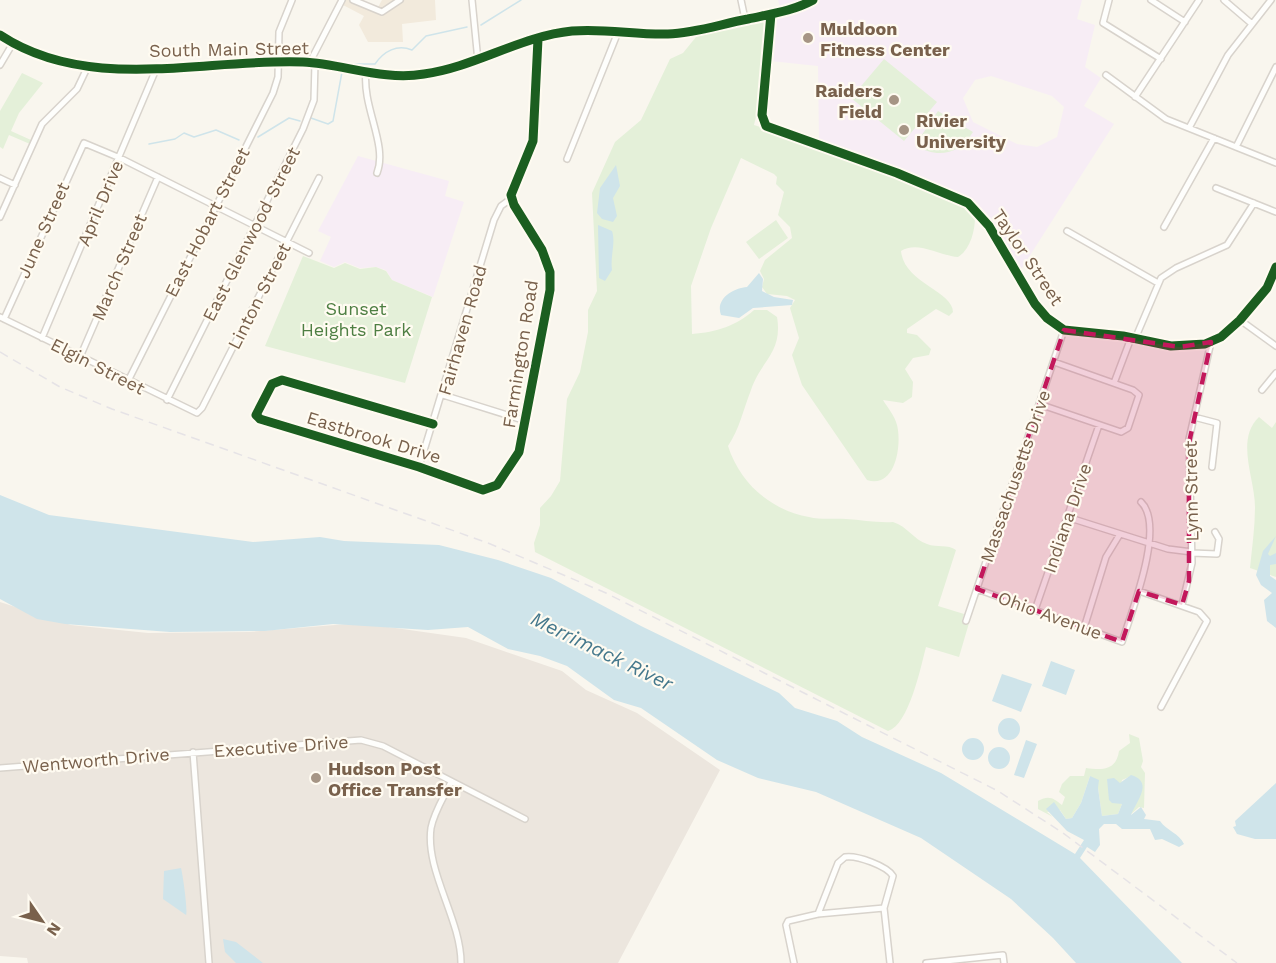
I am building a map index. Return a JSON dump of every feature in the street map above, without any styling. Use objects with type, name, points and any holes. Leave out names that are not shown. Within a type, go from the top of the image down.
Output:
[{"type":"street","name":"East Hobart Street","points":[[128,381],[214,206],[273,93],[279,62],[279,32],[292,0]]},
{"type":"street","points":[[313,63],[342,0]]},
{"type":"street","points":[[352,0],[382,12],[400,0]]},
{"type":"street","points":[[472,0],[478,61]]},
{"type":"street","points":[[741,0],[745,19]]},
{"type":"street","name":"South Main Street","points":[[0,35],[47,57],[88,66],[157,67],[279,62],[313,63],[393,75],[424,75],[478,61],[538,39],[571,31],[688,32],[771,14],[813,0]]},
{"type":"street","points":[[1109,0],[1103,23],[1161,58]]},
{"type":"street","points":[[1151,0],[1185,22]]},
{"type":"street","points":[[1135,97],[1199,0]]},
{"type":"street","points":[[1224,0],[1252,24]]},
{"type":"street","points":[[1189,128],[1223,63],[1271,0]]},
{"type":"street","name":"Taylor Street","points":[[771,14],[762,115],[764,124],[774,130],[812,141],[897,173],[968,203],[989,226],[1035,304],[1047,318],[1064,330],[1133,338],[1180,347],[1211,342],[1225,334],[1240,320],[1267,288],[1276,267]]},
{"type":"street","points":[[567,159],[618,32]]},
{"type":"street","points":[[512,198],[513,188],[528,159],[533,141],[538,39]]},
{"type":"street","points":[[0,65],[13,43]]},
{"type":"street","name":"East Glenwood Street","points":[[167,400],[312,108],[313,63]]},
{"type":"street","points":[[0,217],[42,124],[53,110],[77,89],[88,66]]},
{"type":"street","name":"April Drive","points":[[42,338],[157,67]]},
{"type":"street","points":[[1236,147],[1276,67]]},
{"type":"street","points":[[366,72],[368,110],[380,147],[376,173]]},
{"type":"street","points":[[1106,75],[1162,117],[1275,160]]},
{"type":"street","points":[[1164,227],[1214,138]]},
{"type":"street","name":"June Street","points":[[2,318],[84,143],[120,158]]},
{"type":"street","points":[[120,158],[309,253]]},
{"type":"street","name":"March Street","points":[[80,357],[158,177]]},
{"type":"street","points":[[0,178],[15,185]]},
{"type":"street","name":"Linton Street","points":[[197,413],[202,408],[319,178]]},
{"type":"street","points":[[1216,188],[1276,212]]},
{"type":"street","name":"Fairhaven Road","points":[[419,467],[443,395],[494,220],[501,207],[512,198]]},
{"type":"street","name":"Farmington Road","points":[[483,490],[497,485],[515,460],[526,421],[550,281],[542,250],[512,198]]},
{"type":"street","points":[[1114,383],[1164,274],[1227,245],[1254,203]]},
{"type":"street","points":[[1067,231],[1158,283]]},
{"type":"street","name":"Elgin Street","points":[[2,318],[197,413]]},
{"type":"street","points":[[1240,320],[1276,346]]},
{"type":"street","name":"Massachusetts Drive","points":[[966,621],[1064,330]]},
{"type":"street","name":"Lynn Street","points":[[1182,605],[1191,572],[1192,552],[1188,452],[1211,342]]},
{"type":"street","points":[[1039,404],[1099,425],[1124,431],[1128,428],[1139,395],[1133,390],[1054,362]]},
{"type":"street","points":[[1262,390],[1276,373]]},
{"type":"street","name":"Eastbrook Drive","points":[[433,424],[282,380],[272,384],[256,415],[260,419],[419,467],[483,490]]},
{"type":"street","points":[[443,395],[526,421]]},
{"type":"street","points":[[1194,417],[1217,423],[1212,467]]},
{"type":"street","name":"Indiana Drive","points":[[1035,610],[1099,425]]},
{"type":"street","points":[[1140,502],[1147,511],[1149,554],[1139,591],[1182,605],[1199,612],[1206,618],[1206,626],[1161,706]]},
{"type":"street","points":[[1067,517],[1149,543],[1192,552],[1217,554],[1219,539],[1215,532]]},
{"type":"street","points":[[1084,628],[1106,556],[1120,534]]},
{"type":"street","name":"Ohio Avenue","points":[[977,589],[1122,642],[1139,591]]},
{"type":"street","name":"Executive Drive","points":[[209,963],[193,752],[361,740],[383,746],[525,819]]},
{"type":"street","name":"Wentworth Drive","points":[[0,768],[193,752]]},
{"type":"street","points":[[451,782],[435,816],[431,842],[460,947],[461,963]]},
{"type":"street","points":[[818,914],[838,863],[849,856],[891,873],[893,881],[884,908],[890,963]]},
{"type":"street","points":[[794,963],[786,925],[788,921],[818,914],[884,908]]},
{"type":"street","points":[[926,963],[1003,955],[1004,963]]},
{"type":"highlighted area","points":[[1064,330],[1180,347],[1211,342],[1189,443],[1189,581],[1182,605],[1139,591],[1122,642],[977,589]]},
{"type":"shaded area","points":[[346,0],[360,0],[377,9],[382,0],[435,0],[436,20],[402,24],[403,42],[368,42],[359,25],[364,16],[343,5]]},
{"type":"shaded area","name":"Rivier University","points":[[778,0],[1082,0],[1077,19],[1095,25],[1085,67],[1101,78],[1084,106],[1114,124],[1020,271],[986,217],[972,203],[958,195],[819,141],[818,66],[770,61],[774,17],[782,14]],"holes":[[[991,76],[1052,96],[1064,107],[1057,137],[1037,147],[1017,144],[973,122],[963,98],[975,80]]]},
{"type":"shaded area","points":[[358,156],[449,181],[445,196],[464,202],[433,297],[392,280],[386,270],[376,267],[360,268],[345,262],[334,267],[320,261],[331,237],[318,231]]},
{"type":"shaded area","points":[[0,602],[71,625],[148,633],[249,632],[360,623],[466,638],[562,671],[586,690],[637,713],[720,770],[618,963],[28,963],[27,958],[0,956]]},
{"type":"green space","points":[[762,20],[766,27],[760,99],[754,125],[812,144],[952,198],[966,206],[975,217],[971,240],[966,250],[958,257],[914,247],[901,251],[910,271],[945,298],[953,312],[949,316],[936,309],[907,329],[907,333],[917,335],[931,349],[929,355],[913,358],[905,369],[913,382],[912,397],[903,403],[883,400],[896,422],[898,443],[891,472],[885,478],[877,481],[867,480],[802,385],[792,355],[799,338],[790,308],[795,300],[787,296],[767,294],[762,287],[764,279],[760,271],[765,260],[792,238],[790,227],[778,215],[784,192],[776,184],[777,177],[774,174],[741,158],[711,228],[691,286],[692,334],[726,327],[754,310],[767,310],[777,317],[778,329],[774,348],[755,380],[728,446],[740,472],[758,493],[782,508],[809,517],[893,522],[922,542],[956,550],[938,606],[964,614],[962,621],[969,623],[959,657],[926,647],[908,707],[902,718],[888,731],[535,552],[534,543],[540,525],[540,508],[560,481],[567,399],[580,372],[588,332],[588,310],[597,291],[592,193],[615,142],[641,120],[670,59],[683,53],[696,37]]},
{"type":"green space","name":"Raiders Field","points":[[884,59],[937,102],[904,141],[851,98]]},
{"type":"green space","points":[[22,73],[43,83],[19,113],[11,131],[31,140],[30,144],[9,135],[3,149],[0,147],[0,111]]},
{"type":"green space","points":[[938,111],[973,132],[961,146],[954,150],[931,152],[915,145]]},
{"type":"green space","points":[[776,220],[788,238],[759,259],[746,242]]},
{"type":"green space","name":"Sunset Heights Park","points":[[303,256],[334,268],[345,263],[360,269],[376,267],[386,271],[392,280],[432,297],[405,383],[265,346]]},
{"type":"green space","points":[[1259,417],[1272,428],[1276,422],[1276,577],[1250,568],[1255,507],[1247,448],[1252,426]]},
{"type":"green space","points":[[1129,734],[1139,738],[1143,761],[1141,767],[1145,773],[1144,808],[1139,807],[1130,815],[1135,804],[1131,776],[1122,780],[1117,802],[1122,804],[1118,814],[1102,816],[1098,788],[1090,776],[1081,803],[1072,818],[1066,819],[1060,810],[1047,812],[1053,817],[1038,809],[1038,801],[1045,798],[1053,799],[1062,805],[1065,797],[1059,792],[1062,784],[1070,776],[1084,776],[1086,768],[1103,769],[1111,766],[1119,751],[1130,743]]},
{"type":"water","points":[[616,165],[620,186],[613,198],[617,216],[613,222],[602,219],[597,213],[600,188]]},
{"type":"water","points":[[598,225],[612,231],[613,236],[612,270],[605,281],[599,278]]},
{"type":"water","points":[[759,273],[763,279],[762,291],[774,297],[793,300],[792,305],[753,308],[739,318],[721,315],[721,304],[726,295],[747,287]]},
{"type":"water","name":"Merrimack River","points":[[0,495],[49,515],[253,542],[320,537],[344,541],[439,545],[498,560],[551,578],[641,626],[779,693],[795,708],[837,721],[862,737],[941,773],[1075,854],[1084,840],[1067,831],[1046,809],[1054,802],[1066,819],[1072,818],[1081,803],[1090,776],[1099,780],[1102,816],[1118,814],[1122,804],[1112,803],[1109,800],[1107,779],[1114,778],[1120,783],[1131,775],[1138,778],[1143,788],[1131,815],[1141,807],[1146,815],[1144,819],[1160,821],[1184,844],[1179,847],[1162,839],[1155,840],[1150,829],[1122,829],[1116,824],[1104,824],[1099,829],[1100,845],[1095,852],[1087,847],[1080,858],[1182,963],[1076,963],[1011,899],[921,838],[816,792],[758,778],[717,760],[641,708],[614,700],[567,666],[540,656],[508,649],[468,627],[428,630],[333,624],[265,631],[170,632],[65,624],[37,619],[0,599]]},
{"type":"water","points":[[1276,536],[1268,554],[1270,556],[1276,553],[1276,564],[1270,565],[1270,576],[1276,580],[1276,628],[1267,621],[1264,600],[1272,593],[1261,585],[1256,575],[1263,551]]},
{"type":"water","points":[[1051,661],[1075,670],[1066,695],[1042,686]]},
{"type":"water","points":[[1002,674],[1032,684],[1021,712],[992,701]]},
{"type":"water","points":[[1009,718],[1017,721],[1020,729],[1017,737],[1009,740],[1001,737],[998,729],[1001,721]]},
{"type":"water","points":[[973,738],[981,741],[984,749],[981,757],[973,760],[965,757],[962,749],[965,741]]},
{"type":"water","points":[[1026,740],[1037,744],[1024,778],[1014,775]]},
{"type":"water","points":[[999,747],[1007,750],[1010,758],[1007,766],[999,769],[991,766],[988,758],[991,750]]},
{"type":"water","points":[[1276,783],[1276,839],[1255,839],[1237,834],[1233,827],[1236,826],[1235,821]]},
{"type":"water","points":[[181,868],[186,915],[163,899],[164,871]]},
{"type":"water","points":[[223,939],[236,942],[263,963],[236,963],[225,952]]},
{"type":"waterway","points":[[481,25],[521,0]]},
{"type":"waterway","points":[[351,64],[375,64],[382,55],[391,50],[396,48],[412,50],[426,36],[467,27]]},
{"type":"waterway","points":[[311,118],[328,124],[333,121],[342,72]]},
{"type":"waterway","points":[[258,137],[289,118],[300,121]]},
{"type":"waterway","points":[[149,144],[175,139],[184,133],[194,137],[216,130],[239,140]]},
{"type":"railway","points":[[0,352],[60,387],[112,409],[488,543],[606,593],[998,791],[1063,833],[1237,963]]},
{"type":"cycle path","points":[[0,35],[35,53],[71,64],[109,68],[148,69],[303,62],[379,74],[409,76],[461,65],[553,34],[584,30],[678,33],[781,12],[813,0]]},
{"type":"cycle path","points":[[771,14],[762,115],[766,126],[897,173],[968,203],[989,226],[1035,304],[1047,318],[1064,330],[1123,336],[1171,346],[1205,344],[1221,337],[1240,320],[1267,288],[1276,267]]},
{"type":"cycle path","points":[[433,424],[282,380],[272,384],[256,415],[260,419],[419,467],[483,490],[497,485],[519,452],[550,290],[550,272],[542,250],[514,205],[511,195],[533,141],[538,39]]},
{"type":"place","name":"Muldoon Fitness Center","points":[[808,38]]},
{"type":"place","name":"Raiders Field","points":[[894,100]]},
{"type":"place","name":"Rivier University","points":[[904,130]]},
{"type":"place","name":"Hudson Post Office Transfer","points":[[316,778]]}]
